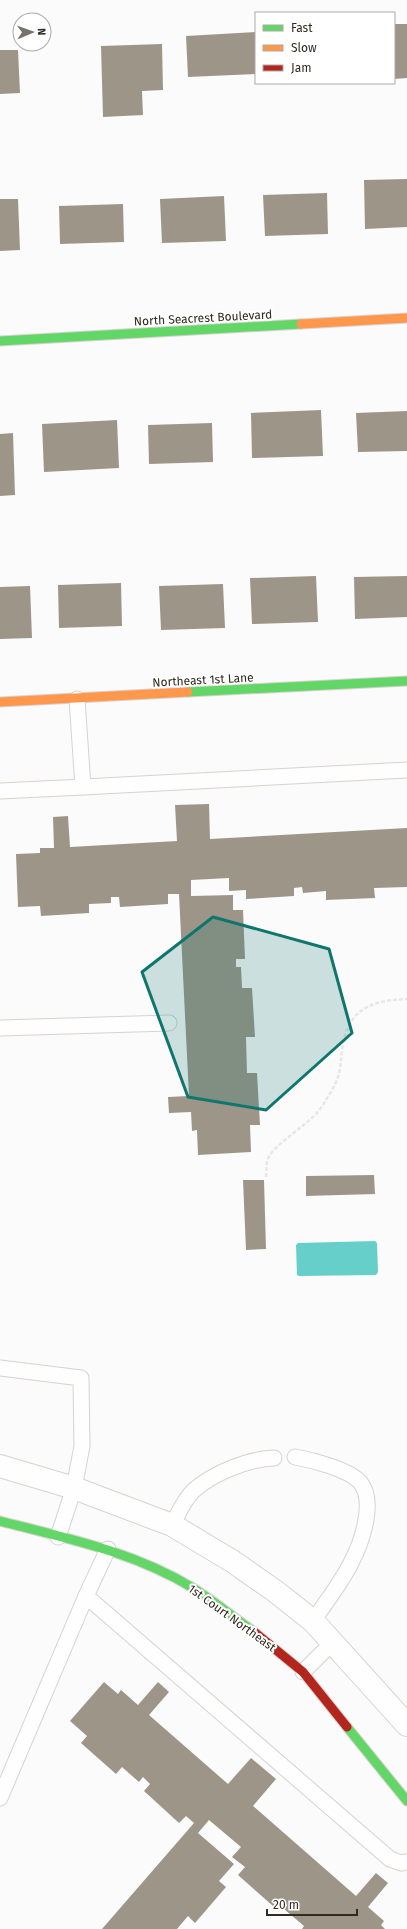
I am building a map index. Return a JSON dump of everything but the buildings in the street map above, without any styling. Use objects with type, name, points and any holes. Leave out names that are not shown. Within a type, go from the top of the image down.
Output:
[{"type":"street","name":"North Seacrest Boulevard","points":[[0,341],[407,318]]},
{"type":"street","name":"Northeast 1st Lane","points":[[0,702],[407,681]]},
{"type":"street","points":[[0,1466],[74,1488],[172,1525],[232,1561],[275,1591],[313,1622],[333,1642],[407,1725]]},
{"type":"street","name":"1st Court Northeast","points":[[0,1521],[108,1549],[150,1566],[193,1588],[269,1643],[303,1672],[407,1801]]},
{"type":"lane","points":[[78,698],[83,787]]},
{"type":"lane","points":[[0,791],[407,770]]},
{"type":"lane","points":[[0,1028],[169,1023]]},
{"type":"lane","points":[[0,1368],[81,1378],[82,1446],[74,1488],[58,1537]]},
{"type":"lane","points":[[295,1457],[307,1459],[347,1473],[359,1481],[366,1491],[368,1506],[365,1526],[352,1562],[313,1622]]},
{"type":"lane","points":[[172,1525],[192,1492],[204,1483],[239,1464],[256,1459],[274,1458]]},
{"type":"lane","points":[[0,1798],[86,1596],[108,1549]]},
{"type":"lane","points":[[86,1596],[390,1859],[401,1863],[407,1862]]},
{"type":"lane","points":[[303,1672],[333,1642]]},
{"type":"path","points":[[266,1177],[267,1160],[272,1152],[317,1113],[332,1090],[340,1075],[344,1040],[349,1025],[356,1016],[364,1008],[376,1003],[388,1000],[407,999]]},
{"type":"highlighted area","points":[[213,917],[329,949],[352,1033],[266,1110],[188,1097],[142,972]]},
{"type":"water","points":[[375,1241],[377,1243],[378,1272],[376,1275],[297,1275],[296,1245],[298,1243]]},
{"type":"traffic: fast","points":[[0,341],[301,324]]},
{"type":"traffic: fast","points":[[188,692],[407,681]]},
{"type":"traffic: fast","points":[[0,1521],[99,1547],[147,1565],[170,1575],[193,1588],[253,1631]]},
{"type":"traffic: fast","points":[[347,1727],[407,1801]]},
{"type":"traffic: slow","points":[[301,324],[407,318]]},
{"type":"traffic: slow","points":[[0,702],[188,692]]},
{"type":"traffic: jam","points":[[253,1631],[303,1672],[347,1727]]}]
